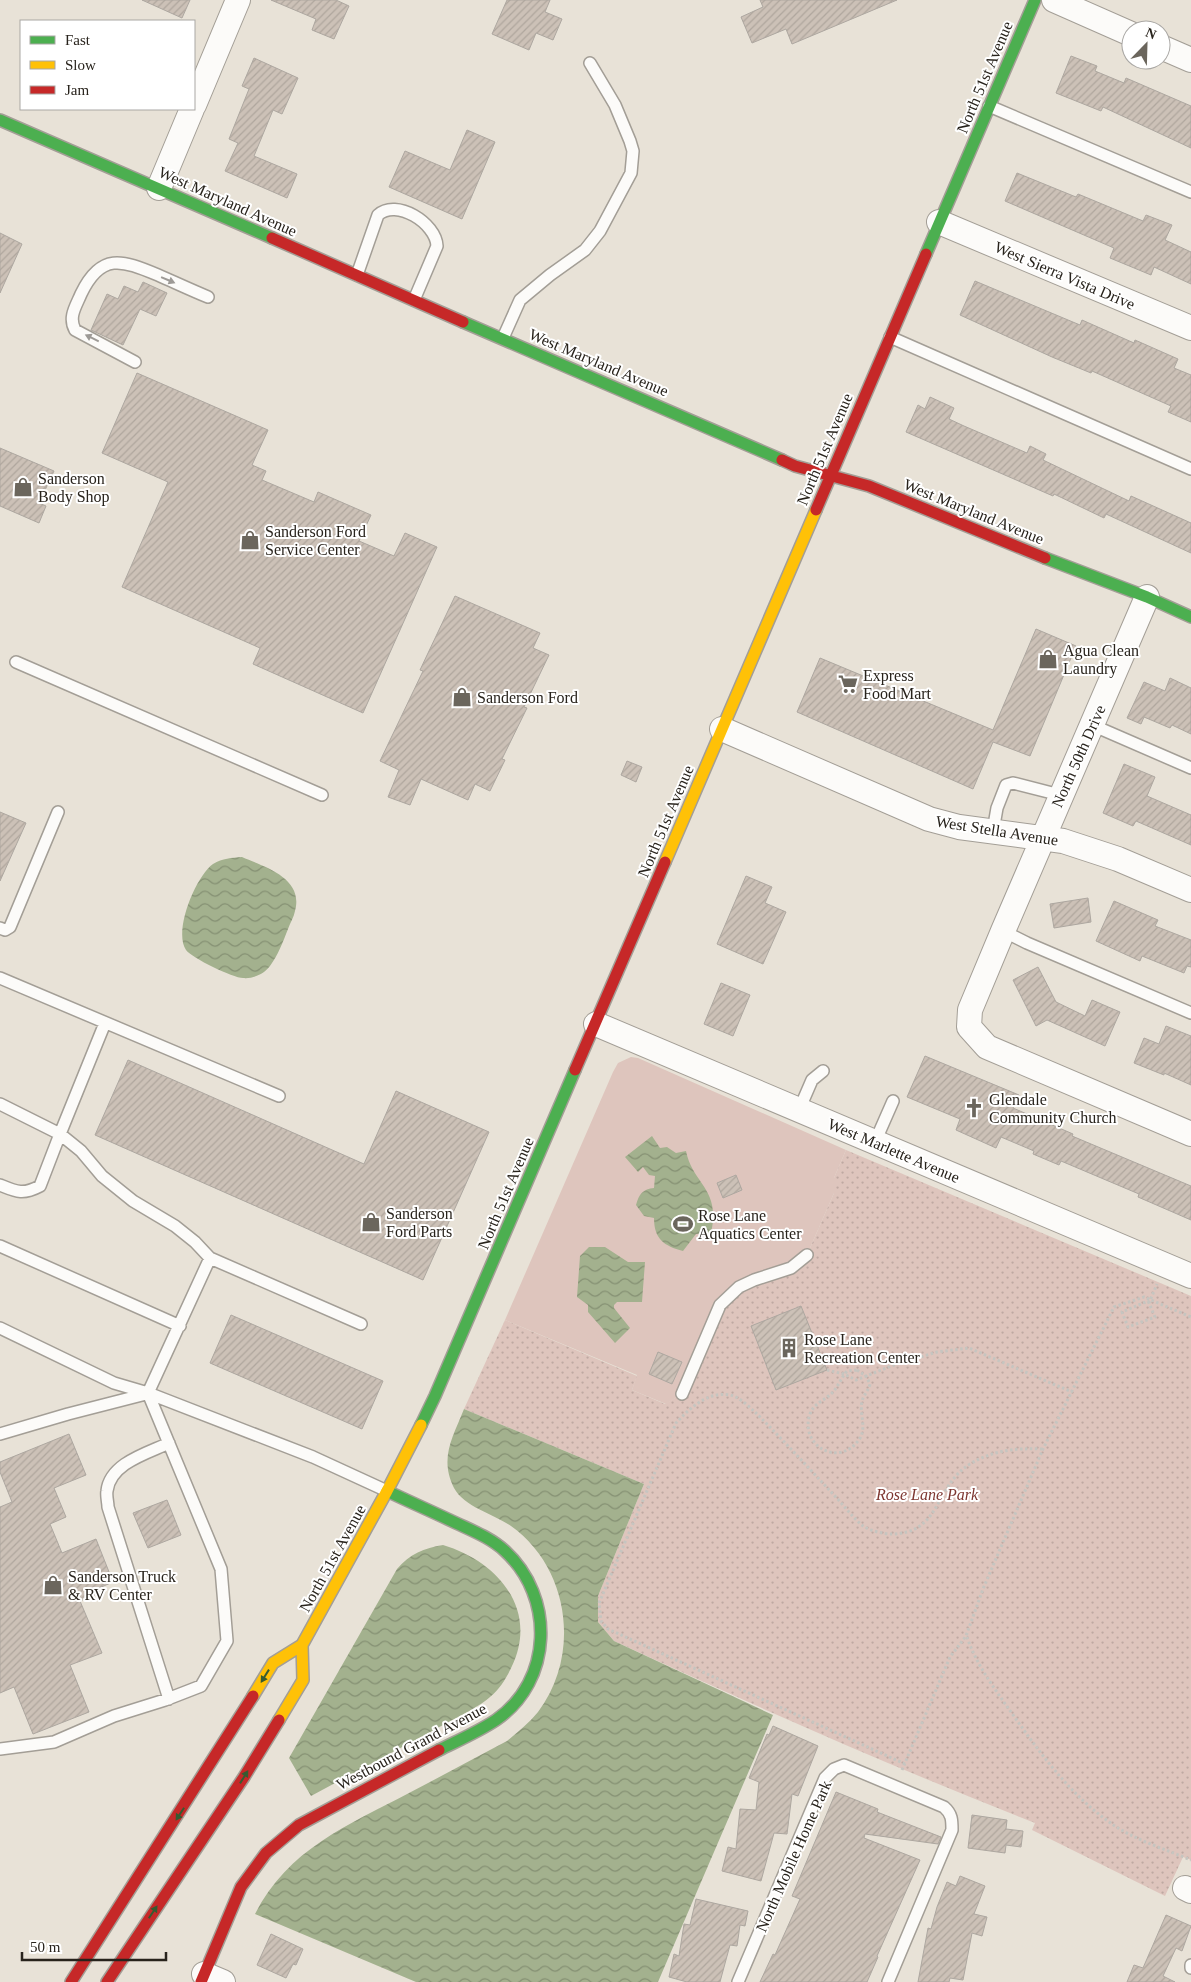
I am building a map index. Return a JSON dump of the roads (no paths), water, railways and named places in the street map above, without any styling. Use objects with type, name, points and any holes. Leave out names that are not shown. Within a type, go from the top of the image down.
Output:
[{"type":"main road","name":"North 51st Avenue","points":[[72,1982],[273,1664],[302,1645],[387,1491],[435,1396],[1036,0]]},
{"type":"main road","name":"West Maryland Avenue","points":[[0,120],[795,466],[869,486],[1025,550],[1147,597],[1191,617]]},
{"type":"main road","name":"Westbound Grand Avenue","points":[[209,1979],[241,1887],[266,1852],[299,1825],[496,1720],[522,1695],[536,1668],[542,1632],[540,1606],[530,1582],[519,1565],[500,1546],[488,1538],[387,1491]]},
{"type":"main road","name":"North 51st Avenue","points":[[107,1982],[244,1777],[302,1680],[302,1645]]},
{"type":"street","points":[[195,103],[238,0]]},
{"type":"street","points":[[1054,0],[1121,30]]},
{"type":"street","points":[[1171,51],[1191,60]]},
{"type":"street","points":[[159,188],[192,110]]},
{"type":"street","name":"West Sierra Vista Drive","points":[[939,222],[1191,328]]},
{"type":"street","name":"North 50th Drive","points":[[1147,597],[1060,795],[970,1010],[969,1027],[987,1046],[1191,1134]]},
{"type":"street","name":"West Stella Avenue","points":[[722,729],[928,819],[959,827],[1064,841],[1118,858],[1191,890]]},
{"type":"street","name":"West Marlette Avenue","points":[[596,1024],[1191,1276]]},
{"type":"lane","points":[[502,338],[520,300],[550,274],[584,250],[600,231],[631,173],[633,152],[630,141],[615,105],[590,63]]},
{"type":"lane","points":[[989,106],[1191,192]]},
{"type":"lane","points":[[356,275],[378,215],[383,210],[410,213],[420,219],[430,229],[436,238],[437,246],[414,300]]},
{"type":"lane","points":[[134,362],[75,330],[71,323],[73,312],[88,281],[102,267],[114,263],[130,264],[208,297]]},
{"type":"lane","points":[[890,337],[1191,470]]},
{"type":"lane","points":[[16,662],[322,795]]},
{"type":"lane","points":[[1092,725],[1191,768]]},
{"type":"lane","points":[[993,831],[997,808],[1006,785],[1013,783],[1060,795]]},
{"type":"lane","points":[[0,928],[5,930],[10,927],[58,812]]},
{"type":"lane","points":[[1003,931],[1191,1013]]},
{"type":"lane","points":[[0,978],[279,1096]]},
{"type":"lane","points":[[0,1185],[18,1192],[30,1192],[40,1186],[105,1023]]},
{"type":"lane","points":[[799,1110],[812,1080],[823,1071]]},
{"type":"lane","points":[[875,1142],[893,1101]]},
{"type":"lane","points":[[0,1104],[60,1134],[81,1151],[102,1176],[133,1201],[174,1226],[195,1242],[210,1258],[361,1324]]},
{"type":"lane","points":[[0,1246],[180,1326]]},
{"type":"lane","points":[[682,1394],[720,1304],[739,1287],[791,1268],[807,1255]]},
{"type":"lane","points":[[0,1749],[54,1742],[114,1716],[169,1699],[201,1686],[227,1641],[221,1569],[148,1393],[210,1258]]},
{"type":"lane","points":[[0,1328],[114,1383],[148,1393],[313,1457],[387,1491]]},
{"type":"lane","points":[[0,1434],[148,1393]]},
{"type":"lane","points":[[169,1443],[126,1463],[114,1474],[107,1490],[108,1507],[169,1699]]},
{"type":"lane","name":"North Mobile Home Park","points":[[738,1982],[825,1778],[834,1769],[844,1766],[944,1807],[950,1812],[952,1820],[952,1830],[888,1982]]},
{"type":"water","points":[[242,857],[280,875],[294,890],[296,900],[294,916],[273,962],[261,974],[247,978],[231,975],[190,954],[186,950],[183,941],[182,930],[188,904],[206,870],[220,861]]},
{"type":"water","points":[[652,1136],[660,1148],[667,1147],[676,1153],[686,1151],[689,1162],[705,1188],[712,1206],[711,1233],[696,1234],[683,1251],[665,1244],[658,1236],[654,1225],[654,1218],[644,1216],[636,1205],[642,1193],[654,1188],[655,1176],[649,1175],[643,1167],[638,1172],[625,1157]]},
{"type":"water","points":[[589,1247],[605,1247],[628,1262],[645,1262],[642,1302],[617,1302],[614,1305],[614,1308],[630,1328],[615,1343],[588,1312],[588,1305],[577,1297],[580,1256]]},
{"type":"water","points":[[464,1409],[644,1484],[598,1596],[598,1622],[614,1641],[773,1715],[658,1982],[416,1982],[255,1914],[269,1891],[284,1872],[302,1856],[342,1828],[507,1741],[535,1716],[552,1689],[560,1665],[564,1639],[563,1613],[557,1588],[546,1565],[531,1544],[511,1526],[465,1500],[454,1488],[448,1467],[449,1448]]},
{"type":"water","points":[[443,1545],[463,1552],[480,1563],[496,1575],[508,1590],[516,1607],[520,1625],[519,1645],[508,1674],[500,1687],[486,1701],[311,1796],[289,1758],[397,1569],[418,1552]]},
{"type":"place","name":"Sanderson Body Shop","points":[[23,487]]},
{"type":"place","name":"Sanderson Ford Service Center","points":[[250,540]]},
{"type":"place","name":"Agua Clean Laundry","points":[[1048,659]]},
{"type":"place","name":"Express Food Mart","points":[[848,684]]},
{"type":"place","name":"Sanderson Ford","points":[[462,697]]},
{"type":"place","name":"Glendale Community Church","points":[[974,1108]]},
{"type":"place","name":"Sanderson Ford Parts","points":[[371,1222]]},
{"type":"place","name":"Rose Lane Aquatics Center","points":[[683,1224]]},
{"type":"place","name":"Rose Lane Recreation Center","points":[[789,1348]]},
{"type":"place","name":"Sanderson Truck & RV Center","points":[[53,1585]]},
{"type":"park label","name":"Rose Lane Park","points":[[927,1494]]}]
